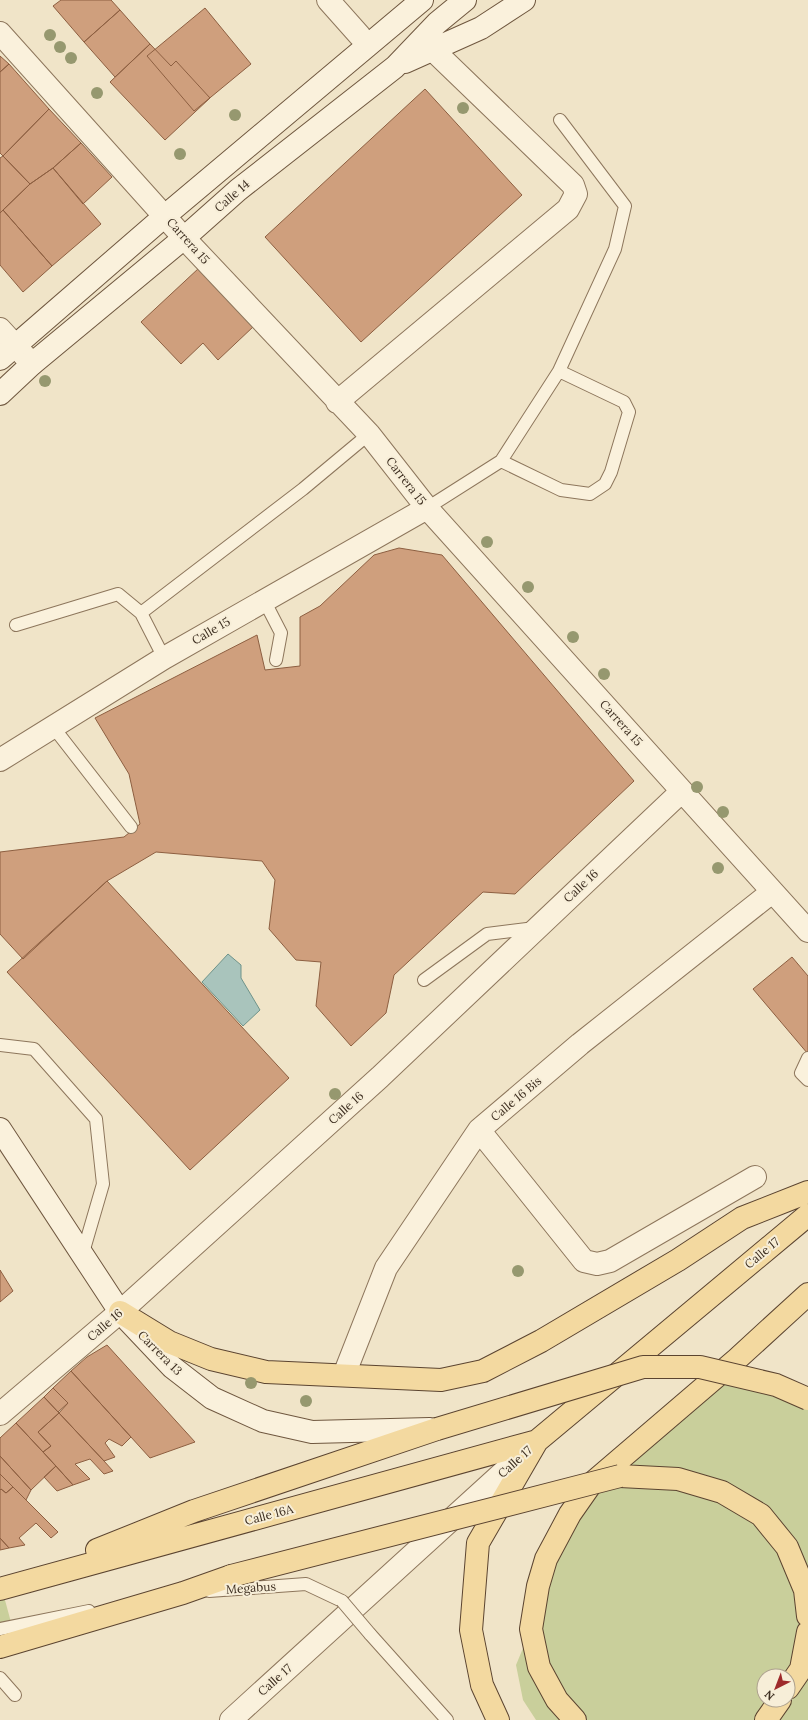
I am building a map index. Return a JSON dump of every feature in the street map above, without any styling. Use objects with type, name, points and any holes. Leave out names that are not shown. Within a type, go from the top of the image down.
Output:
[{"type":"main road","points":[[120,1312],[169,1342],[211,1359],[266,1372],[441,1380],[483,1371],[541,1341],[678,1260],[742,1218],[808,1192]]},
{"type":"main road","name":"Calle 17","points":[[537,1441],[808,1215]]},
{"type":"main road","points":[[575,1720],[556,1700],[539,1667],[531,1629],[538,1586],[546,1559],[570,1514],[591,1484],[738,1359],[808,1294]]},
{"type":"main road","points":[[1,1589],[194,1511],[437,1429],[643,1367],[700,1367],[776,1384],[808,1399]]},
{"type":"main road","points":[[498,1720],[482,1685],[472,1630],[478,1543],[537,1441]]},
{"type":"main road","name":"Calle 16A","points":[[1,1589],[537,1441]]},
{"type":"main road","points":[[0,1647],[231,1576],[620,1476],[678,1479],[722,1492],[761,1516],[787,1547],[805,1590],[808,1616]]},
{"type":"main road","points":[[796,1676],[801,1669],[808,1632]]},
{"type":"main road","points":[[766,1720],[774,1708]]},
{"type":"street","points":[[328,0],[360,36]]},
{"type":"street","points":[[252,143],[360,36],[399,0]]},
{"type":"street","name":"Calle 14","points":[[0,394],[32,364],[184,238],[238,190],[395,67],[437,24],[465,0]]},
{"type":"street","points":[[395,67],[481,28],[524,0]]},
{"type":"street","points":[[7,352],[166,215],[421,1]]},
{"type":"street","name":"Carrera 15","points":[[0,33],[166,215],[184,238],[337,402],[369,434],[427,508],[808,931]]},
{"type":"street","points":[[337,402],[568,209],[576,194],[573,185],[432,50]]},
{"type":"street","points":[[0,329],[7,352],[32,364]]},
{"type":"street","name":"Calle 15","points":[[0,760],[54,728],[164,658],[427,508]]},
{"type":"street","name":"Calle 16","points":[[0,1414],[120,1312],[380,1077],[682,791]]},
{"type":"street","name":"Calle 16 Bis","points":[[344,1375],[386,1268],[479,1130],[580,1044],[772,892]]},
{"type":"street","name":"Carrera 13","points":[[0,1129],[120,1312],[172,1367],[212,1398],[263,1421],[312,1432],[437,1429]]},
{"type":"street","points":[[479,1130],[584,1261],[597,1264],[610,1260],[755,1177]]},
{"type":"street","name":"Calle 17","points":[[231,1720],[537,1441]]},
{"type":"lane","points":[[427,508],[501,461],[559,371],[615,249],[625,206],[560,120]]},
{"type":"lane","points":[[501,461],[561,490],[590,494],[605,484],[611,472],[629,412],[628,408],[624,402],[559,371]]},
{"type":"lane","points":[[141,613],[303,489],[369,434]]},
{"type":"lane","points":[[16,625],[118,594],[141,613],[164,658]]},
{"type":"lane","points":[[264,600],[281,634],[276,660]]},
{"type":"lane","points":[[54,728],[131,827]]},
{"type":"lane","points":[[424,980],[487,934],[536,928]]},
{"type":"lane","points":[[0,1045],[34,1049],[96,1119],[103,1184],[82,1256]]},
{"type":"lane","points":[[808,1058],[801,1073],[808,1080]]},
{"type":"lane","name":"Megabus","points":[[0,1629],[183,1592],[306,1584],[342,1601],[448,1720]]},
{"type":"lane","points":[[0,1678],[15,1695]]},
{"type":"green space","points":[[723,1373],[808,1400],[808,1720],[536,1720],[523,1700],[516,1665],[531,1629],[571,1515]]},
{"type":"green space","points":[[0,1589],[2,1589],[12,1626],[0,1629]]},
{"type":"water","points":[[228,954],[241,965],[241,978],[260,1010],[243,1026],[202,982]]},
{"type":"building","points":[[61,0],[111,0],[120,10],[84,42],[53,6]]},
{"type":"building","points":[[205,8],[251,64],[194,111],[147,56]]},
{"type":"building","points":[[120,10],[150,44],[115,77],[84,42]]},
{"type":"building","points":[[150,44],[171,66],[176,61],[210,98],[165,140],[110,82]]},
{"type":"building","points":[[0,56],[9,64],[0,72]]},
{"type":"building","points":[[9,64],[49,109],[3,156],[0,153],[0,72]]},
{"type":"building","points":[[425,89],[522,195],[361,342],[265,237]]},
{"type":"building","points":[[49,109],[81,143],[53,168],[30,184],[3,156]]},
{"type":"building","points":[[81,143],[112,177],[83,204],[53,168]]},
{"type":"building","points":[[3,156],[30,184],[0,213],[0,158]]},
{"type":"building","points":[[53,168],[101,224],[52,266],[3,210],[30,184]]},
{"type":"building","points":[[3,210],[52,266],[23,292],[0,265],[0,213]]},
{"type":"building","points":[[199,268],[254,326],[218,360],[203,343],[181,364],[141,322]]},
{"type":"building","points":[[399,548],[442,555],[634,781],[515,894],[483,892],[394,975],[386,1013],[351,1046],[316,1006],[321,962],[296,960],[269,929],[275,880],[262,861],[156,852],[107,881],[23,959],[0,934],[0,852],[124,837],[140,824],[129,774],[95,718],[257,635],[265,670],[300,666],[300,617],[320,606],[374,555]]},
{"type":"building","points":[[107,881],[289,1078],[190,1170],[7,972]]},
{"type":"building","points":[[792,957],[808,976],[808,1054],[753,989]]},
{"type":"building","points":[[0,1270],[13,1291],[0,1302]]},
{"type":"building","points":[[107,1345],[195,1442],[150,1458],[71,1371],[87,1357]]},
{"type":"building","points":[[71,1371],[131,1437],[122,1446],[109,1439],[105,1443],[115,1457],[104,1461],[59,1413],[68,1403],[53,1388]]},
{"type":"building","points":[[53,1388],[68,1403],[58,1412],[44,1397]]},
{"type":"building","points":[[44,1397],[59,1413],[38,1432],[51,1446],[43,1452],[16,1423]]},
{"type":"building","points":[[59,1413],[113,1471],[104,1474],[90,1459],[75,1464],[90,1479],[73,1485],[43,1452],[51,1446],[38,1432]]},
{"type":"building","points":[[16,1423],[56,1466],[31,1490],[0,1456],[0,1438]]},
{"type":"building","points":[[0,1456],[31,1490],[26,1500],[0,1474]]},
{"type":"building","points":[[56,1466],[73,1485],[57,1491],[44,1477]]},
{"type":"building","points":[[0,1474],[13,1487],[6,1493],[1,1489],[0,1490]]},
{"type":"building","points":[[13,1487],[58,1532],[51,1538],[36,1523],[19,1538],[25,1545],[9,1548],[0,1538],[0,1490],[1,1489],[6,1493]]},
{"type":"building","points":[[0,1538],[9,1548],[0,1550]]}]
